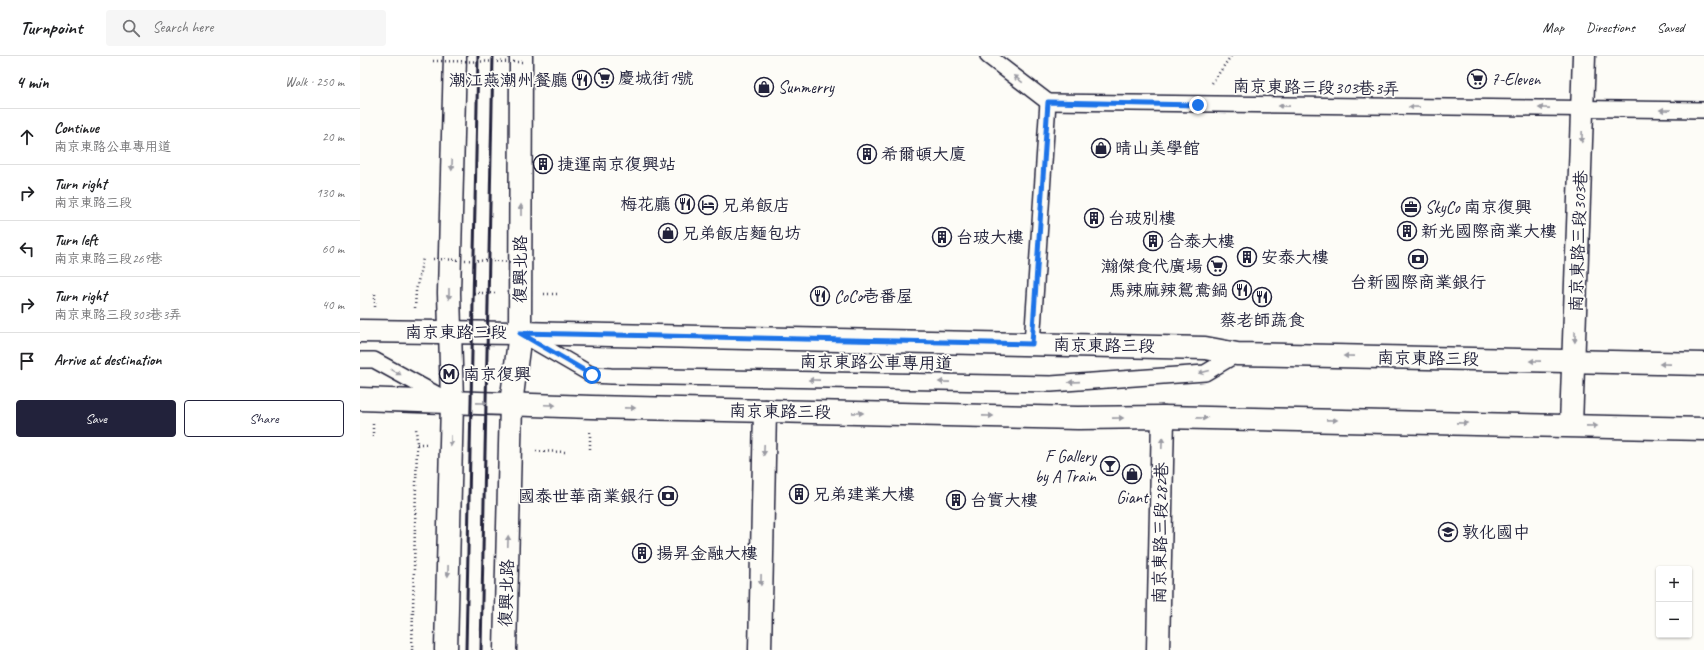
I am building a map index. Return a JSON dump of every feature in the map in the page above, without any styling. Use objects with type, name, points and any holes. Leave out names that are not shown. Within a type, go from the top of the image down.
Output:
[{"type":"main road","points":[[446,650],[452,402],[449,293],[456,56]]},
{"type":"main road","name":"南京東路三段303巷","points":[[1571,425],[1584,56]]},
{"type":"main road","name":"復興北路","points":[[505,650],[511,404],[520,333],[523,59]]},
{"type":"main road","name":"南京東路三段","points":[[360,331],[520,333],[1205,348],[1238,354],[1704,364]]},
{"type":"main road","name":"南京東路三段","points":[[360,399],[1070,418],[1163,417],[1704,429]]},
{"type":"main road","points":[[760,650],[765,411]]},
{"type":"main road","name":"南京東路三段282巷","points":[[1158,650],[1163,417]]},
{"type":"lane","points":[[988,56],[1048,102],[1032,344]]},
{"type":"lane","name":"南京東路三段303巷3弄","points":[[1048,102],[1704,110]]},
{"type":"lane","name":"南京東路公車專用道","points":[[520,333],[592,375],[611,376],[1051,384],[1206,373],[1238,354]]},
{"type":"lane","points":[[360,360],[374,360],[452,402]]},
{"type":"path","points":[[433,61],[523,59]]},
{"type":"path","points":[[433,259],[523,262]]},
{"type":"path","points":[[416,291],[449,293],[559,294]]},
{"type":"path","points":[[412,650],[418,444]]},
{"type":"railway","points":[[466,650],[478,56]]},
{"type":"railway","points":[[481,650],[493,56]]},
{"type":"place","name":"慶城街1號","points":[[604,78]]},
{"type":"place","name":"7-Eleven","points":[[1477,79]]},
{"type":"place","name":"潮江燕潮州餐廳","points":[[582,80]]},
{"type":"place","name":"Sunmerry","points":[[764,87]]},
{"type":"place","name":"晴山美學館","points":[[1101,148]]},
{"type":"place","name":"希爾頓大廈","points":[[867,154]]},
{"type":"place","name":"捷運南京復興站","points":[[543,164]]},
{"type":"place","name":"梅花廳","points":[[685,204]]},
{"type":"place","name":"兄弟飯店","points":[[708,205]]},
{"type":"place","name":"SkyCo 南京復興","points":[[1411,207]]},
{"type":"place","name":"台玻別樓","points":[[1094,218]]},
{"type":"place","name":"新光國際商業大樓","points":[[1407,231]]},
{"type":"place","name":"兄弟飯店麵包坊","points":[[668,233]]},
{"type":"place","name":"台玻大樓","points":[[942,237]]},
{"type":"place","name":"合泰大樓","points":[[1153,241]]},
{"type":"place","name":"安泰大樓","points":[[1247,257]]},
{"type":"place","name":"台新國際商業銀行","points":[[1418,259]]},
{"type":"place","name":"瀚傑食代廣場","points":[[1217,266]]},
{"type":"place","name":"馬辣麻辣鴛鴦鍋","points":[[1242,290]]},
{"type":"place","name":"CoCo壱番屋","points":[[820,296]]},
{"type":"place","name":"蔡老師蔬食","points":[[1262,297]]},
{"type":"place","name":"南京復興","points":[[449,374]]},
{"type":"place","name":"F Gallery by A Train","points":[[1110,466]]},
{"type":"place","name":"Giant","points":[[1132,474]]},
{"type":"place","name":"兄弟建業大樓","points":[[799,494]]},
{"type":"place","name":"國泰世華商業銀行","points":[[668,496]]},
{"type":"place","name":"台實大樓","points":[[956,500]]},
{"type":"place","name":"敦化國中","points":[[1448,532]]},
{"type":"place","name":"揚昇金融大樓","points":[[642,553]]},
{"type":"route","points":[[592,375],[520,333],[1032,344],[1048,102],[1198,105]]}]
